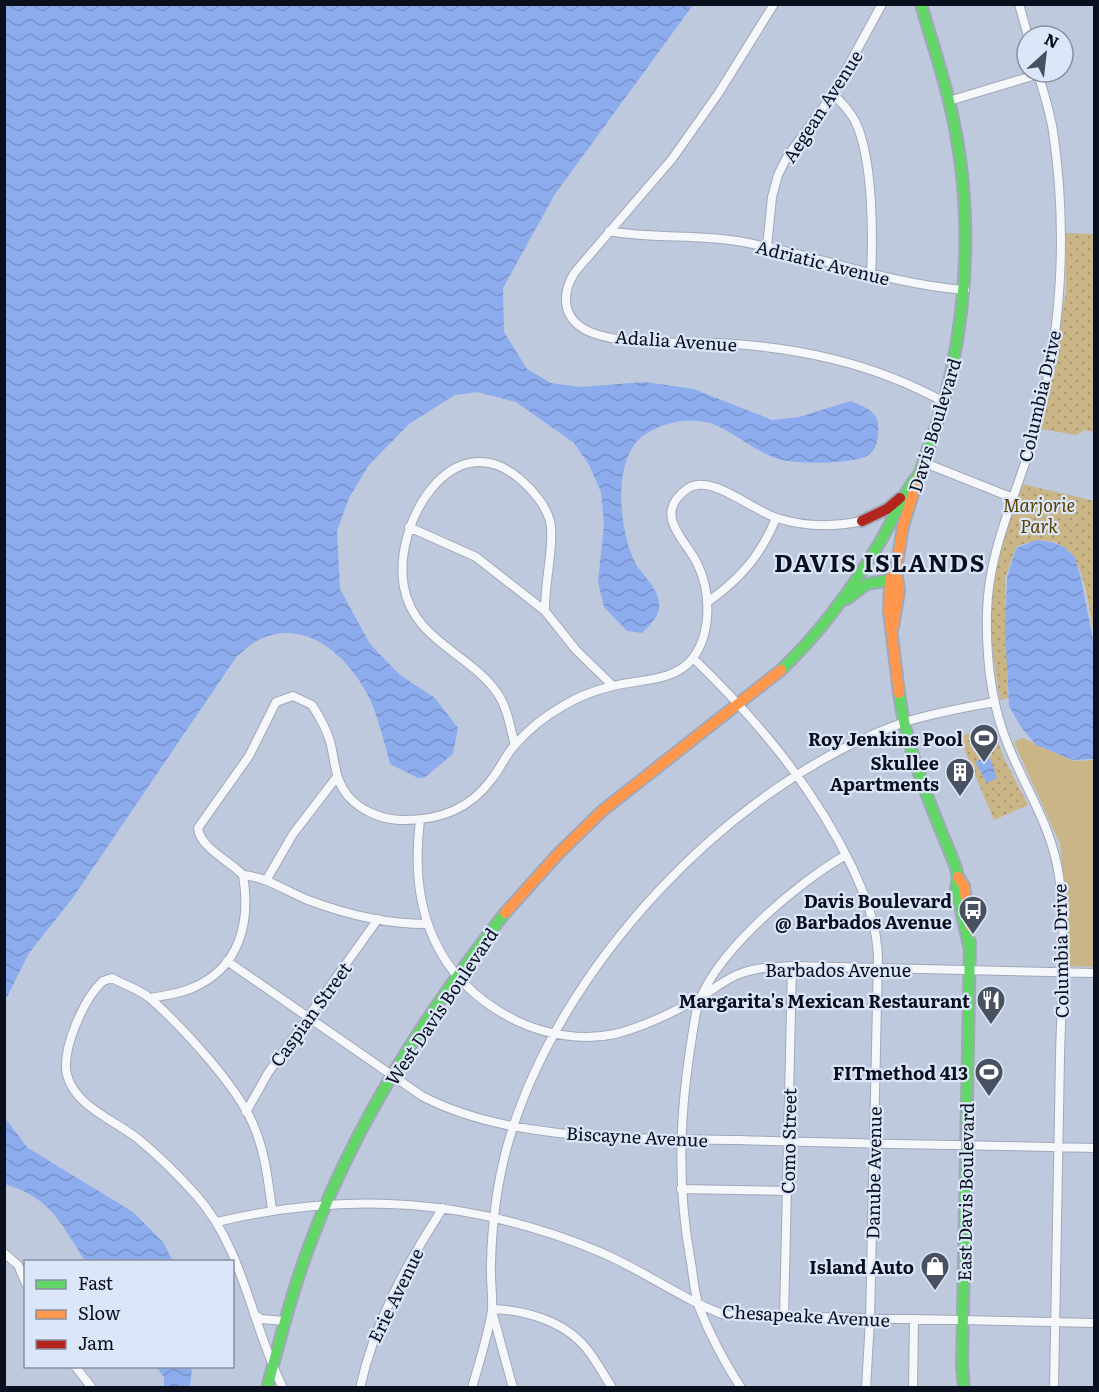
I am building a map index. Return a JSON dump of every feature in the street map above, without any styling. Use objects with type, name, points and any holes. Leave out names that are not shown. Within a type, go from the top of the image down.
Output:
[{"type":"street","name":"Adalia Avenue","points":[[774,4],[695,127],[584,258],[565,292],[565,301],[572,318],[586,330],[603,335],[642,340],[750,345],[845,360],[895,377],[944,402]]},
{"type":"street","name":"Aegean Avenue","points":[[767,247],[772,197],[778,175],[787,157],[833,94],[882,4]]},
{"type":"street","name":"Davis Boulevard","points":[[903,526],[944,402],[957,347],[965,290],[964,191],[949,101],[921,4]]},
{"type":"street","points":[[1019,4],[1025,24]]},
{"type":"street","points":[[949,101],[1015,80]]},
{"type":"street","name":"Columbia Drive","points":[[1042,84],[1053,127],[1056,156],[1061,291],[1051,357],[1035,433],[994,556],[987,609],[987,643],[994,702],[1008,745],[1053,841],[1062,904],[1054,1388]]},
{"type":"street","points":[[833,94],[849,111],[861,138],[870,205],[871,275]]},
{"type":"street","name":"Adriatic Avenue","points":[[609,231],[716,239],[767,247],[808,255],[871,275],[928,287],[965,290]]},
{"type":"street","points":[[515,746],[506,711],[498,693],[474,669],[432,638],[409,604],[404,588],[402,557],[409,527],[429,492],[448,474],[462,466],[488,462],[510,471],[530,488],[550,522],[544,611]]},
{"type":"street","points":[[923,467],[1013,498]]},
{"type":"street","name":"West Davis Boulevard","points":[[838,608],[879,544],[912,479],[923,467]]},
{"type":"street","points":[[427,924],[378,919],[320,904],[267,879],[243,875],[199,836],[198,828],[249,756],[276,702],[293,696],[312,705],[332,747],[336,778],[348,796],[362,809],[388,818],[420,820],[452,812],[469,802],[491,780],[515,746],[562,706],[579,697],[613,686],[658,679],[693,658],[702,635],[709,602],[697,562],[673,527],[674,507],[681,495],[692,486],[711,484],[776,518],[827,525],[862,521],[886,509],[904,493]]},
{"type":"street","points":[[709,602],[752,564],[765,545],[776,518]]},
{"type":"street","points":[[862,521],[877,526],[879,544]]},
{"type":"street","name":"East Davis Boulevard","points":[[903,526],[896,569],[890,580],[889,611],[893,628],[897,688],[903,723],[914,763],[958,878],[956,888],[969,946],[962,1366],[964,1388]]},
{"type":"street","points":[[409,527],[476,557],[544,611],[576,650],[613,686]]},
{"type":"street","name":"East Davis Boulevard","points":[[893,628],[900,579],[896,569]]},
{"type":"street","name":"West Davis Boulevard","points":[[267,1388],[284,1321],[326,1204],[362,1128],[456,976],[520,894],[584,827],[663,760],[741,706],[788,664],[838,608],[867,584],[890,580]]},
{"type":"street","name":"Danube Avenue","points":[[693,658],[741,706],[798,776],[828,820],[874,920],[877,936],[874,1144],[866,1388]]},
{"type":"street","points":[[471,1388],[492,1309],[494,1217],[513,1126],[532,1075],[553,1034],[605,955],[678,872],[748,811],[798,776],[845,748],[903,723],[994,702]]},
{"type":"street","points":[[267,879],[293,834],[336,778]]},
{"type":"street","name":"Barbados Avenue","points":[[420,820],[417,881],[427,924],[439,951],[456,976],[484,1003],[504,1015],[553,1034],[588,1036],[615,1034],[699,998],[742,972],[792,966],[1095,973]]},
{"type":"street","points":[[741,1388],[724,1360],[698,1305],[681,1189],[680,1139],[686,1071],[699,998],[729,956],[763,916],[801,885],[846,855]]},
{"type":"street","points":[[151,998],[199,985],[227,961],[245,925],[247,904],[243,875]]},
{"type":"street","name":"Caspian Street","points":[[246,1112],[268,1073],[378,919]]},
{"type":"street","name":"Biscayne Avenue","points":[[227,961],[422,1096],[456,1112],[513,1126],[597,1136],[1095,1148]]},
{"type":"street","name":"Como Street","points":[[784,1317],[792,966]]},
{"type":"street","points":[[272,1209],[264,1157],[246,1112],[197,1048],[151,998],[112,978],[105,979],[97,987],[70,1039],[66,1058],[70,1083],[90,1106],[137,1138],[162,1160],[197,1196],[217,1222],[240,1269],[252,1313],[283,1388]]},
{"type":"street","points":[[681,1189],[787,1191]]},
{"type":"street","name":"Chesapeake Avenue","points":[[217,1222],[272,1209],[326,1204],[391,1204],[443,1208],[494,1217],[550,1233],[601,1252],[651,1276],[698,1305],[725,1315],[870,1320],[1095,1323]]},
{"type":"street","name":"Erie Avenue","points":[[360,1388],[370,1346],[386,1305],[409,1261],[443,1208]]},
{"type":"street","points":[[4,1253],[18,1265],[24,1279]]},
{"type":"street","points":[[492,1309],[513,1388]]},
{"type":"street","points":[[492,1309],[532,1314],[572,1335],[585,1347],[612,1388]]},
{"type":"street","points":[[252,1313],[261,1319],[284,1321]]},
{"type":"street","points":[[913,1388],[914,1320]]},
{"type":"street","name":"East Davis Boulevard","points":[[958,1388],[962,1366]]},
{"type":"street","points":[[77,1368],[92,1388]]},
{"type":"green space","points":[[1066,233],[1094,234],[1094,432],[1085,430],[1076,435],[1041,429],[1066,292]]},
{"type":"green space","name":"Marjorie Park","points":[[1022,484],[1094,501],[1094,634],[1083,578],[1076,562],[1067,550],[1055,542],[1038,541],[1016,547],[1005,579],[1008,698],[1000,700],[991,629],[991,594],[1001,539]]},
{"type":"green space","points":[[992,726],[1004,758],[1028,805],[994,820],[959,737]]},
{"type":"green space","points":[[1023,738],[1073,761],[1094,760],[1094,967],[1067,966],[1067,907],[1060,844],[1014,742]]},
{"type":"water","points":[[5,4],[693,5],[555,194],[503,288],[504,332],[527,369],[551,383],[580,387],[645,382],[694,389],[772,420],[799,417],[851,401],[868,409],[874,415],[877,419],[878,430],[877,443],[871,453],[865,457],[842,462],[782,460],[764,453],[722,428],[704,422],[677,422],[651,430],[644,435],[633,446],[626,460],[621,496],[625,534],[630,550],[636,564],[659,600],[657,614],[642,633],[627,631],[604,607],[598,582],[604,525],[601,492],[589,465],[574,443],[516,402],[478,392],[455,395],[409,424],[369,465],[349,498],[337,531],[340,589],[370,644],[400,675],[435,698],[458,728],[453,754],[424,778],[418,778],[390,764],[373,706],[355,674],[343,660],[313,639],[296,634],[278,634],[260,639],[237,656],[72,899],[29,953],[5,1001]]},
{"type":"water","points":[[1036,540],[1052,542],[1064,547],[1075,557],[1081,579],[1094,644],[1094,759],[1073,760],[1036,745],[1021,727],[1009,706],[1005,629],[1007,577],[1016,548]]},
{"type":"water","points":[[989,756],[997,778],[987,783],[975,762]]},
{"type":"water","points":[[5,1118],[28,1148],[133,1212],[163,1242],[172,1260],[84,1260],[53,1213],[34,1197],[5,1184]]},
{"type":"water","points":[[157,1368],[192,1368],[190,1387],[164,1387],[164,1377]]},
{"type":"traffic: fast","points":[[918,478],[951,373],[965,271],[964,203],[956,135],[946,89],[921,4]]},
{"type":"traffic: fast","points":[[781,670],[823,625],[847,593],[880,542],[909,487],[922,471]]},
{"type":"traffic: fast","points":[[847,599],[867,584],[890,580]]},
{"type":"traffic: fast","points":[[899,693],[914,759],[955,865],[958,877],[956,888],[969,946]]},
{"type":"traffic: fast","points":[[267,1388],[304,1262],[348,1155],[394,1071],[420,1030],[475,951],[505,913]]},
{"type":"traffic: fast","points":[[964,1388],[962,1366],[970,941]]},
{"type":"traffic: slow","points":[[899,693],[889,611],[890,580],[896,569],[903,526],[918,478]]},
{"type":"traffic: slow","points":[[893,627],[899,591],[896,569]]},
{"type":"traffic: slow","points":[[505,913],[557,855],[602,811],[781,670]]},
{"type":"traffic: slow","points":[[958,877],[964,886],[970,926]]},
{"type":"traffic: jam","points":[[862,521],[887,509],[900,498]]},
{"type":"place","name":"Roy Jenkins Pool","points":[[984,764]]},
{"type":"place","name":"Skullee Apartments","points":[[960,798]]},
{"type":"place","name":"Davis Boulevard @ Barbados Avenue","points":[[973,936]]},
{"type":"place","name":"Margarita's Mexican Restaurant","points":[[991,1026]]},
{"type":"place","name":"FITmethod 413","points":[[989,1098]]},
{"type":"place","name":"Island Auto","points":[[935,1292]]},
{"type":"district","name":"DAVIS ISLANDS","points":[[880,561]]}]
